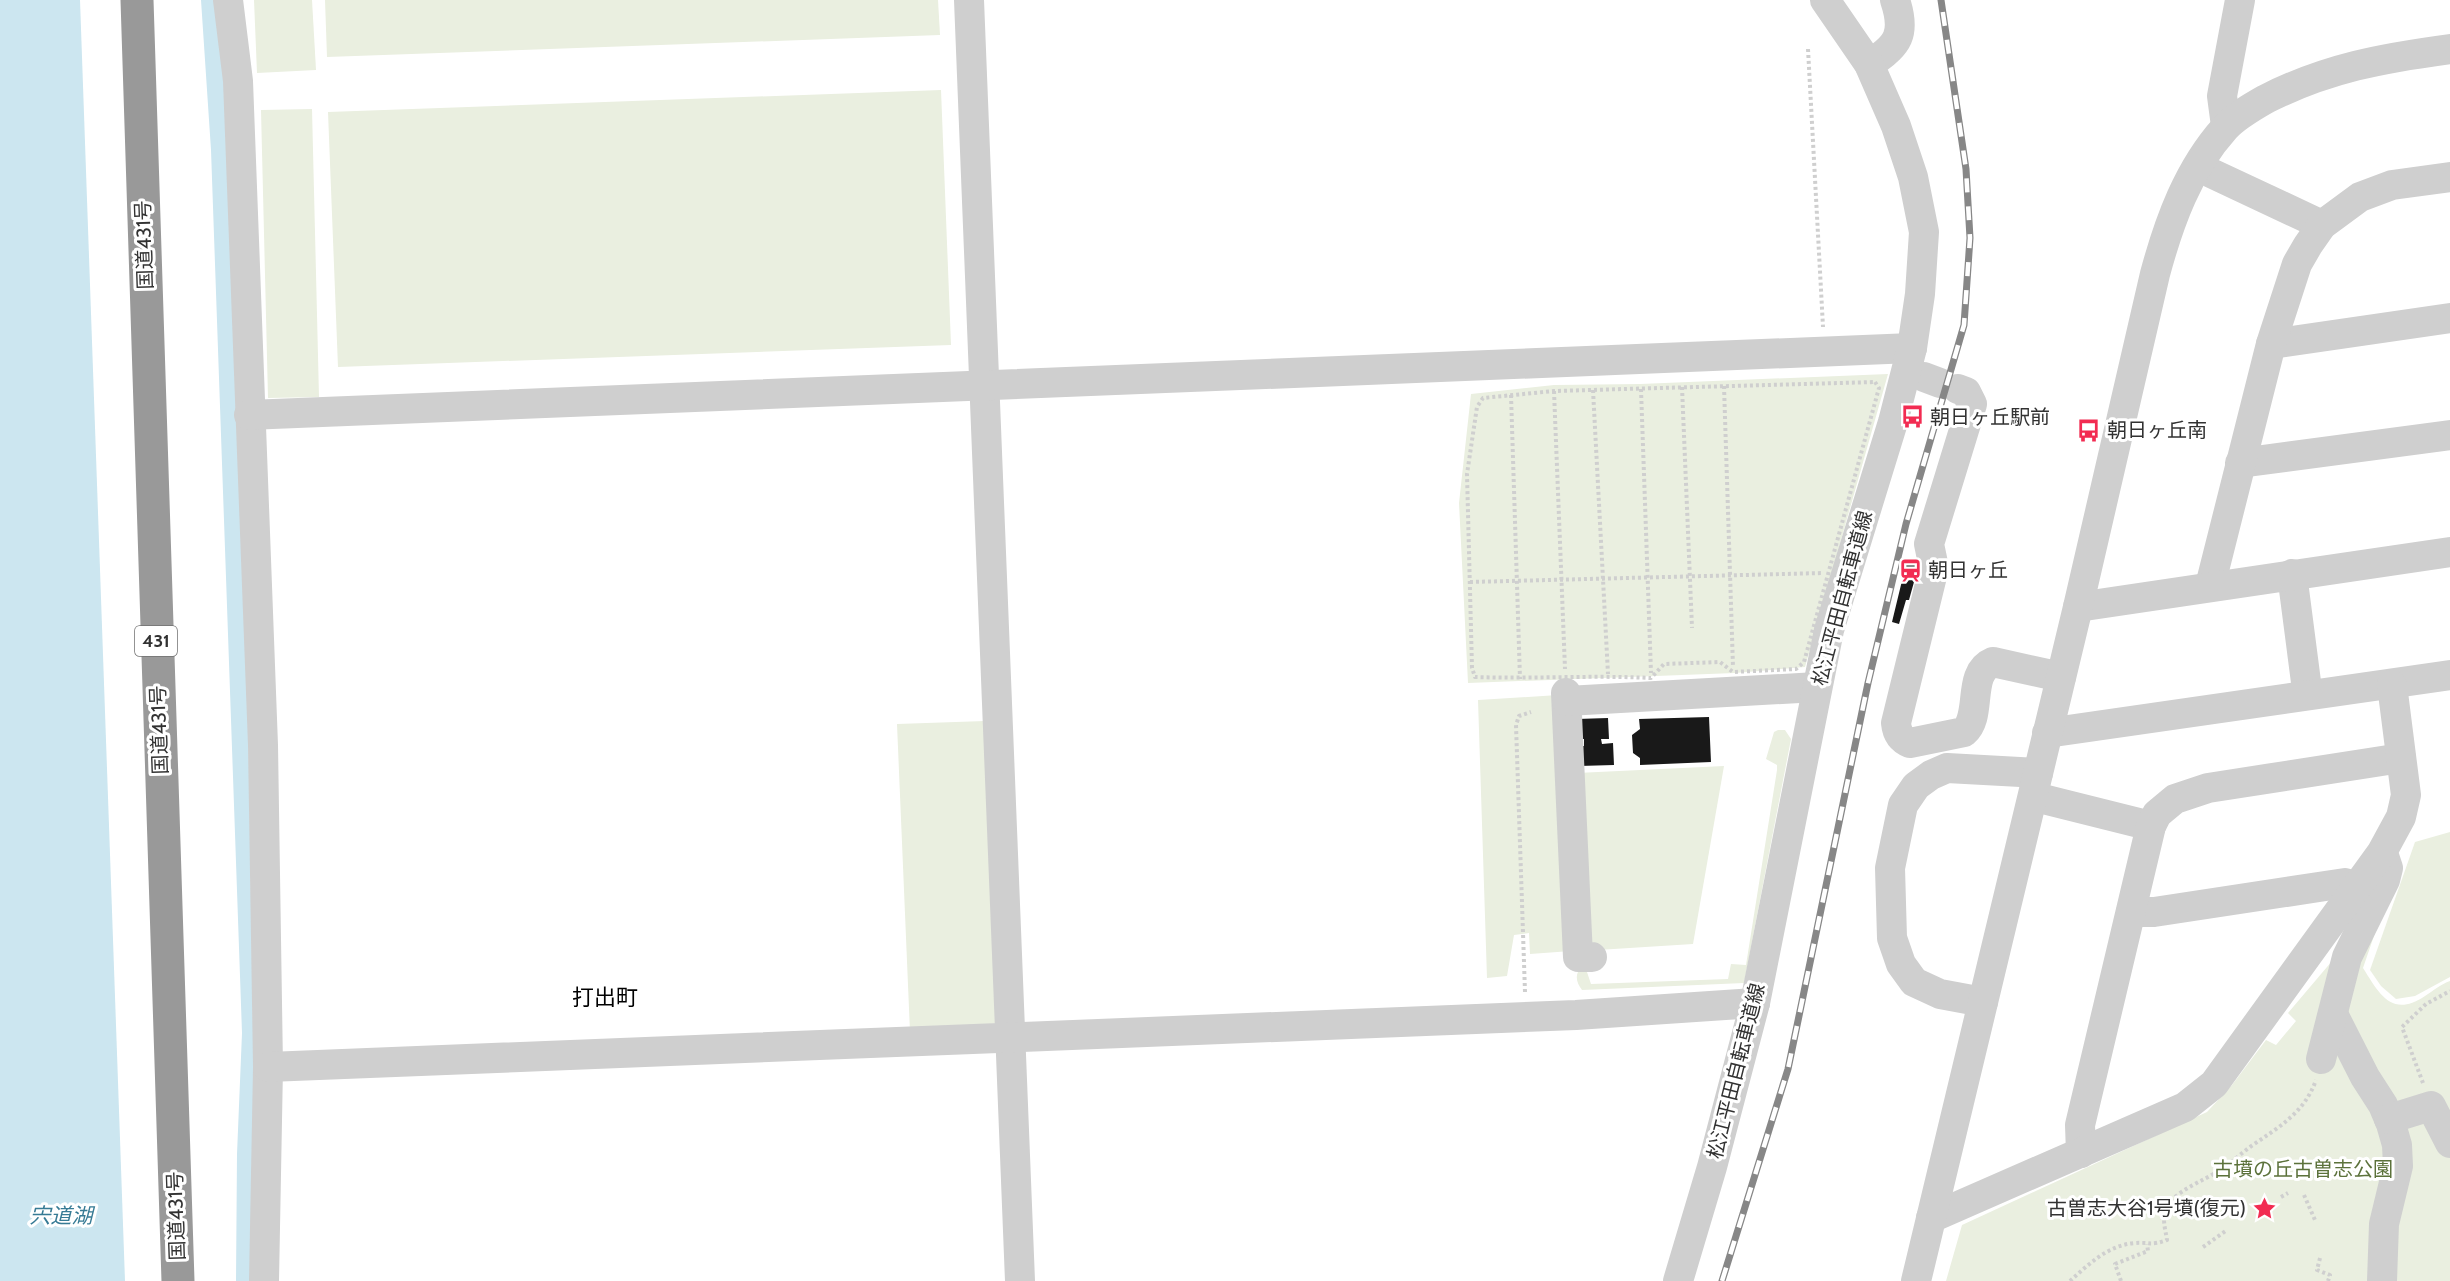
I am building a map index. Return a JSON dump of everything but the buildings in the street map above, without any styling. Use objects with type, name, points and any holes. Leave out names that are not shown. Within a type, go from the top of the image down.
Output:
[{"type":"highway","name":"国道431号","points":[[137,0],[178,1281]]},
{"type":"street","points":[[228,0],[238,81],[263,745],[268,1067],[264,1281]]},
{"type":"street","points":[[969,0],[1020,1281]]},
{"type":"street","name":"松江平田自転車道線","points":[[1678,1281],[1712,1167],[1755,1004],[1829,630],[1893,422],[1912,348],[1920,294],[1923,232],[1914,177],[1896,126],[1869,64],[1825,0]]},
{"type":"street","points":[[1869,64],[1881,57],[1898,37],[1901,20],[1894,0]]},
{"type":"street","points":[[2226,126],[2222,96],[2240,0]]},
{"type":"street","points":[[1916,1281],[1983,1002],[2042,786],[2047,733],[2165,235],[2190,177],[2226,126],[2251,107],[2299,82],[2383,58],[2450,49]]},
{"type":"street","points":[[2211,173],[2322,225]]},
{"type":"street","points":[[2210,586],[2271,344],[2297,264],[2322,225],[2360,197],[2392,185],[2450,177]]},
{"type":"street","points":[[2271,344],[2450,318]]},
{"type":"street","points":[[249,415],[1912,348]]},
{"type":"street","points":[[1940,383],[1966,392],[1972,404],[1929,544],[1934,568],[1896,730],[1899,737],[1910,743],[1964,732],[1970,724],[1980,675],[1987,665],[1993,663],[2061,677]]},
{"type":"street","points":[[2240,464],[2450,435]]},
{"type":"street","points":[[2078,607],[2450,552]]},
{"type":"street","points":[[2292,574],[2306,682]]},
{"type":"street","points":[[2047,733],[2450,675]]},
{"type":"street","points":[[1592,957],[1578,957],[1566,689],[1734,682],[1817,687]]},
{"type":"street","points":[[1931,1218],[2185,1107],[2214,1084],[2358,888],[2382,852],[2401,817],[2406,795],[2392,685]]},
{"type":"street","points":[[2081,1153],[2080,1125],[2151,826],[2157,814],[2175,799],[2208,788],[2401,758]]},
{"type":"street","points":[[1983,1002],[1940,994],[1914,982],[1901,964],[1892,938],[1890,868],[1903,805],[1916,786],[1947,768],[1968,768],[2042,786],[2151,826]]},
{"type":"street","points":[[2322,1059],[2347,957],[2385,880],[2388,868],[2382,852]]},
{"type":"street","points":[[2132,912],[2154,912],[2345,883],[2358,888]]},
{"type":"street","points":[[268,1067],[1526,1017],[1755,1004]]},
{"type":"street","points":[[2333,1014],[2389,1119],[2397,1145],[2397,1166],[2384,1224],[2382,1281]]},
{"type":"street","points":[[2389,1119],[2431,1106],[2450,1143]]},
{"type":"path","points":[[1808,49],[1824,352]]},
{"type":"path","points":[[1651,687],[1608,676],[1475,678],[1472,668],[1467,474],[1476,406],[1483,398],[1554,391],[1875,382],[1879,388],[1804,662],[1796,669],[1734,682]]},
{"type":"path","points":[[1724,386],[1734,682]]},
{"type":"path","points":[[1682,387],[1692,628]]},
{"type":"path","points":[[1641,389],[1651,687]]},
{"type":"path","points":[[1593,390],[1608,676]]},
{"type":"path","points":[[1554,391],[1566,689]]},
{"type":"path","points":[[1511,395],[1520,679]]},
{"type":"path","points":[[1470,582],[1829,573]]},
{"type":"path","points":[[1651,687],[1664,664],[1720,662],[1734,682]]},
{"type":"path","points":[[1526,1017],[1516,725],[1520,716],[1531,712]]},
{"type":"path","points":[[2431,1106],[2402,1027],[2426,1004],[2450,991]]},
{"type":"path","points":[[2070,1281],[2098,1256],[2134,1243],[2153,1245],[2167,1240],[2163,1217],[2169,1203],[2278,1129],[2301,1109],[2316,1083],[2322,1059]]},
{"type":"path","points":[[2281,1197],[2288,1193]]},
{"type":"path","points":[[2304,1195],[2315,1220]]},
{"type":"path","points":[[2203,1247],[2227,1230]]},
{"type":"path","points":[[2121,1281],[2115,1264],[2148,1251],[2147,1244]]},
{"type":"path","points":[[2320,1258],[2317,1270],[2330,1275],[2328,1281]]},
{"type":"green space","points":[[254,0],[312,0],[316,70],[257,73]]},
{"type":"green space","points":[[325,0],[938,0],[940,35],[327,57]]},
{"type":"green space","points":[[941,90],[951,345],[338,367],[328,112]]},
{"type":"green space","points":[[312,109],[319,397],[268,398],[261,110]]},
{"type":"green space","points":[[1888,374],[1805,667],[1735,673],[1468,683],[1459,503],[1471,394],[1554,385],[1640,384]]},
{"type":"green space","points":[[1558,695],[1571,951],[1530,954],[1529,933],[1514,935],[1507,976],[1487,978],[1478,700]]},
{"type":"green space","points":[[985,721],[999,1023],[910,1032],[897,724]]},
{"type":"green space","points":[[1785,730],[1791,739],[1744,983],[1582,990],[1577,977],[1578,972],[1584,970],[1591,984],[1728,979],[1731,964],[1746,965],[1777,770],[1777,765],[1766,759],[1774,732]]},
{"type":"green space","points":[[1724,766],[1693,944],[1582,951],[1577,773]]},
{"type":"green space","points":[[2450,832],[2450,977],[2415,996],[2396,999],[2381,986],[2370,970],[2415,842]]},
{"type":"green space","name":"古墳の丘古曽志公園","points":[[2376,930],[2363,968],[2381,995],[2388,1000],[2404,1005],[2414,1002],[2450,981],[2450,1281],[1946,1281],[1962,1225],[2207,1112],[2232,1085],[2266,1040],[2276,1045],[2296,1021],[2288,1013],[2338,954]]},
{"type":"water","name":"宍道湖","points":[[0,0],[80,0],[125,1281],[0,1281]]},
{"type":"water","points":[[201,0],[224,0],[243,383],[257,1281],[236,1281],[237,1154],[242,1033],[211,150]]},
{"type":"railway","points":[[1722,1281],[1788,1069],[1868,683],[1906,524],[1964,325],[1970,238],[1966,169],[1941,0]]},
{"type":"place","name":"朝日ヶ丘駅前","points":[[1912,417]]},
{"type":"place","name":"朝日ヶ丘南","points":[[2089,430]]},
{"type":"place","name":"朝日ヶ丘","points":[[1910,570]]},
{"type":"place","name":"古曽志大谷1号墳(復元)","points":[[2264,1208]]},
{"type":"district","name":"打出町","points":[[605,997]]}]
